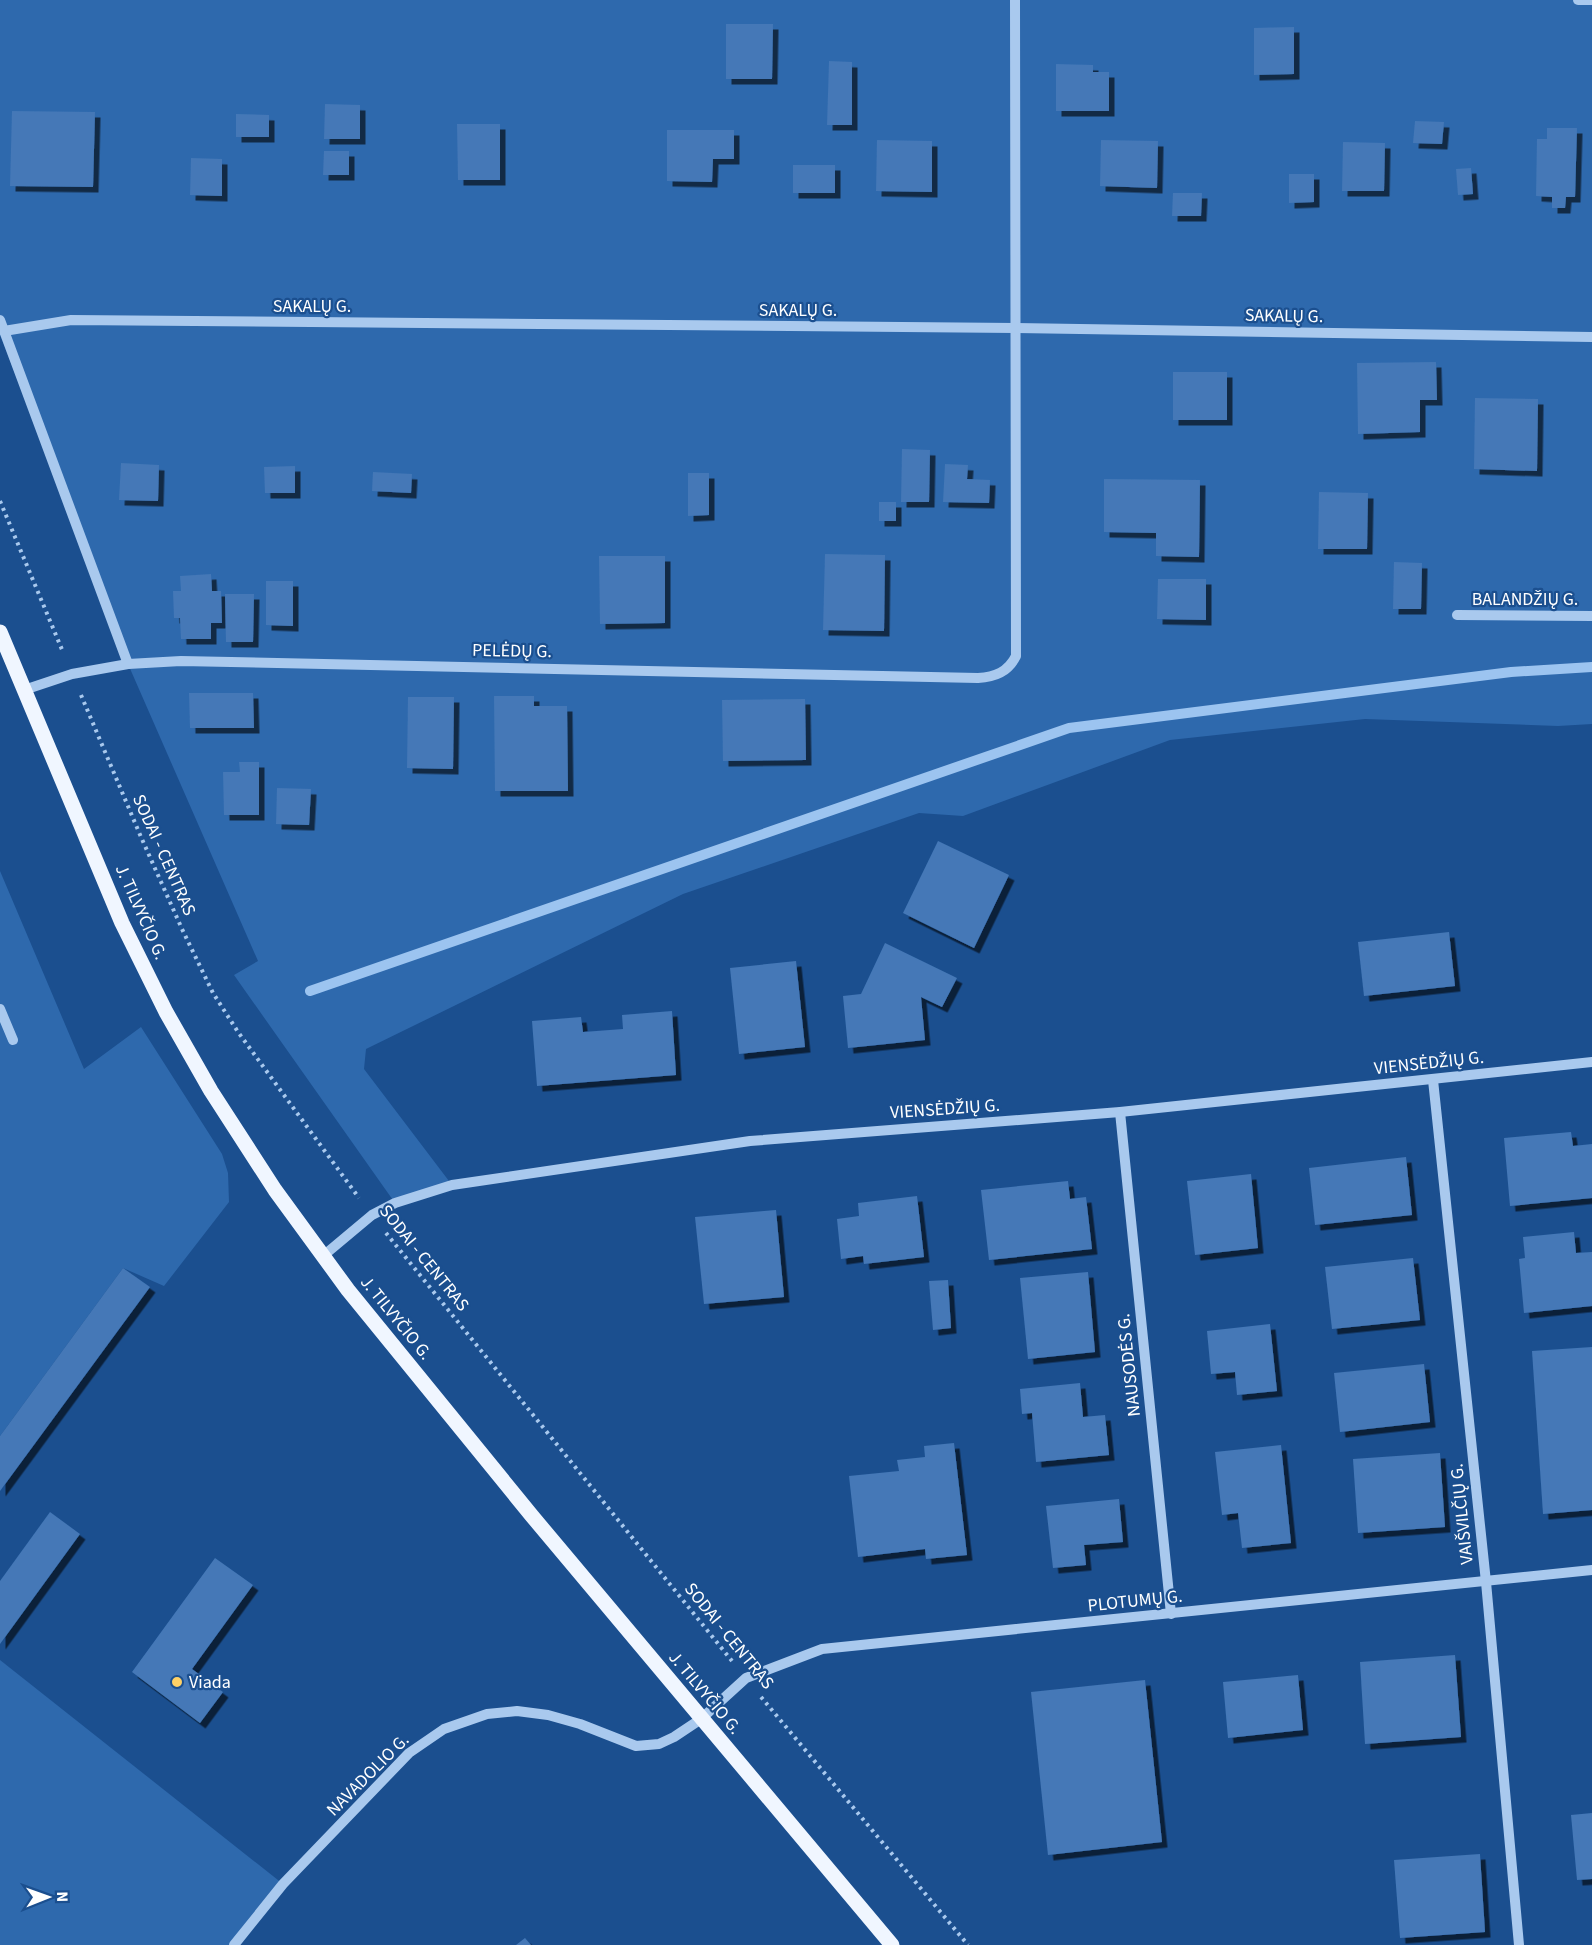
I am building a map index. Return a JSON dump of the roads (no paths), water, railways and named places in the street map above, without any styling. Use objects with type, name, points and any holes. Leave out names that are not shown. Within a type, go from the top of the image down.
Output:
[{"type":"main road","name":"J. TILVYČIO G.","points":[[0,632],[122,922],[166,1012],[211,1091],[275,1190],[348,1290],[517,1498],[892,1945]]},
{"type":"street","points":[[1015,0],[1015,328]]},
{"type":"street","points":[[1578,0],[1592,0]]},
{"type":"street","name":"SAKALŲ G.","points":[[2,326],[71,320],[1015,328],[1592,337]]},
{"type":"street","points":[[2,326],[128,664]]},
{"type":"street","name":"PELĖDŲ G.","points":[[24,690],[72,674],[128,664],[181,661],[992,677],[1012,664],[1016,656],[1015,328]]},
{"type":"street","name":"BALANDŽIŲ G.","points":[[1457,615],[1592,616]]},
{"type":"street","points":[[0,1009],[13,1040]]},
{"type":"street","name":"VIENSĖDŽIŲ G.","points":[[323,1256],[372,1215],[395,1203],[452,1185],[750,1140],[1120,1112],[1592,1062]]},
{"type":"street","name":"VAIŠVILČIŲ G.","points":[[1433,1080],[1486,1581],[1519,1945]]},
{"type":"street","name":"NAUSODĖS G.","points":[[1120,1112],[1171,1614]]},
{"type":"street","name":"PLOTUMŲ G.","points":[[701,1719],[746,1678],[822,1649],[1592,1570]]},
{"type":"street","name":"NAVADOLIO G.","points":[[234,1945],[283,1884],[409,1754],[444,1729],[487,1714],[517,1711],[548,1714],[569,1720],[636,1746],[659,1744],[701,1719]]},
{"type":"waterway","points":[[310,991],[1069,728],[1511,672],[1592,667]]},
{"type":"place","name":"Viada","points":[[177,1682]]}]
